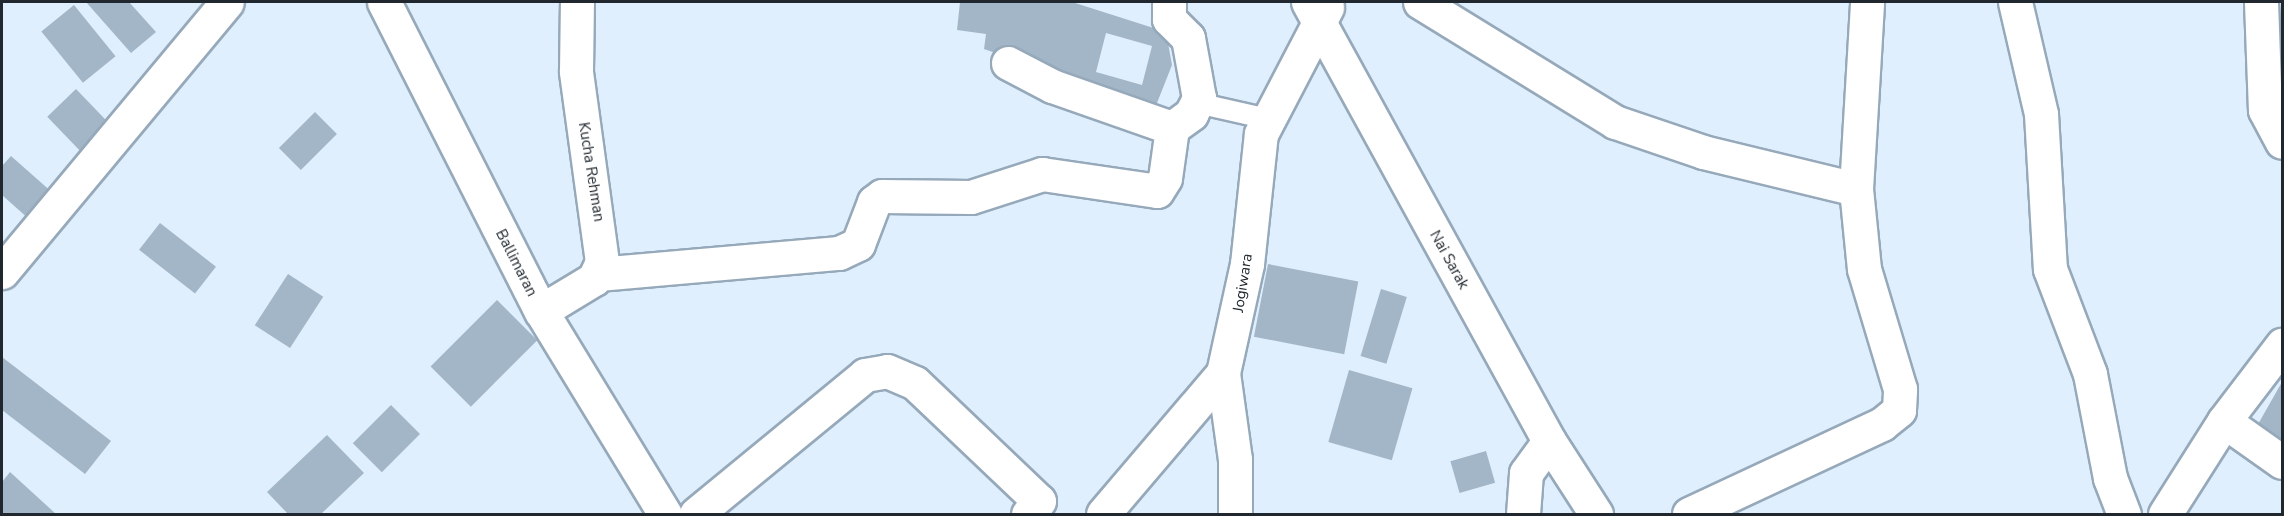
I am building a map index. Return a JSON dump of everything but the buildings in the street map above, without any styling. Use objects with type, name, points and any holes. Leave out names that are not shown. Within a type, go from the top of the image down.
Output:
[{"type":"street","points":[[2,272],[227,2]]},
{"type":"street","name":"Ballimaran","points":[[384,2],[541,311],[665,514]]},
{"type":"street","name":"Kucha Rehman","points":[[577,2],[576,71],[602,251],[598,274]]},
{"type":"street","points":[[541,311],[598,274],[839,253],[858,244],[874,202],[882,196],[971,197],[1042,174],[1152,193],[1165,178],[1172,128],[1197,103],[1188,38],[1169,19],[1169,2]]},
{"type":"street","points":[[1420,2],[1614,122],[1703,152],[1856,189]]},
{"type":"street","points":[[1689,514],[1882,424],[1899,410],[1900,389],[1864,269],[1856,189],[1867,2]]},
{"type":"street","points":[[2015,2],[2040,103],[2050,269],[2090,374],[2110,478],[2124,514]]},
{"type":"street","points":[[2260,2],[2265,110],[2283,142]]},
{"type":"street","name":"Jogiwara","points":[[1103,514],[1222,373],[1242,294],[1253,176],[1268,118],[1319,8]]},
{"type":"street","name":"Nai Sarak","points":[[1319,8],[1549,441],[1596,514]]},
{"type":"street","points":[[1008,63],[1052,86],[1172,128]]},
{"type":"street","points":[[2165,514],[2224,421],[2283,345]]},
{"type":"street","points":[[696,514],[865,375],[887,371],[915,383],[1039,501],[1028,514]]},
{"type":"street","points":[[1222,373],[1235,459],[1235,514]]},
{"type":"street","points":[[2224,421],[2283,462]]},
{"type":"street","points":[[1523,514],[1526,473],[1549,441]]},
{"type":"lane","points":[[1197,103],[1268,118]]}]
